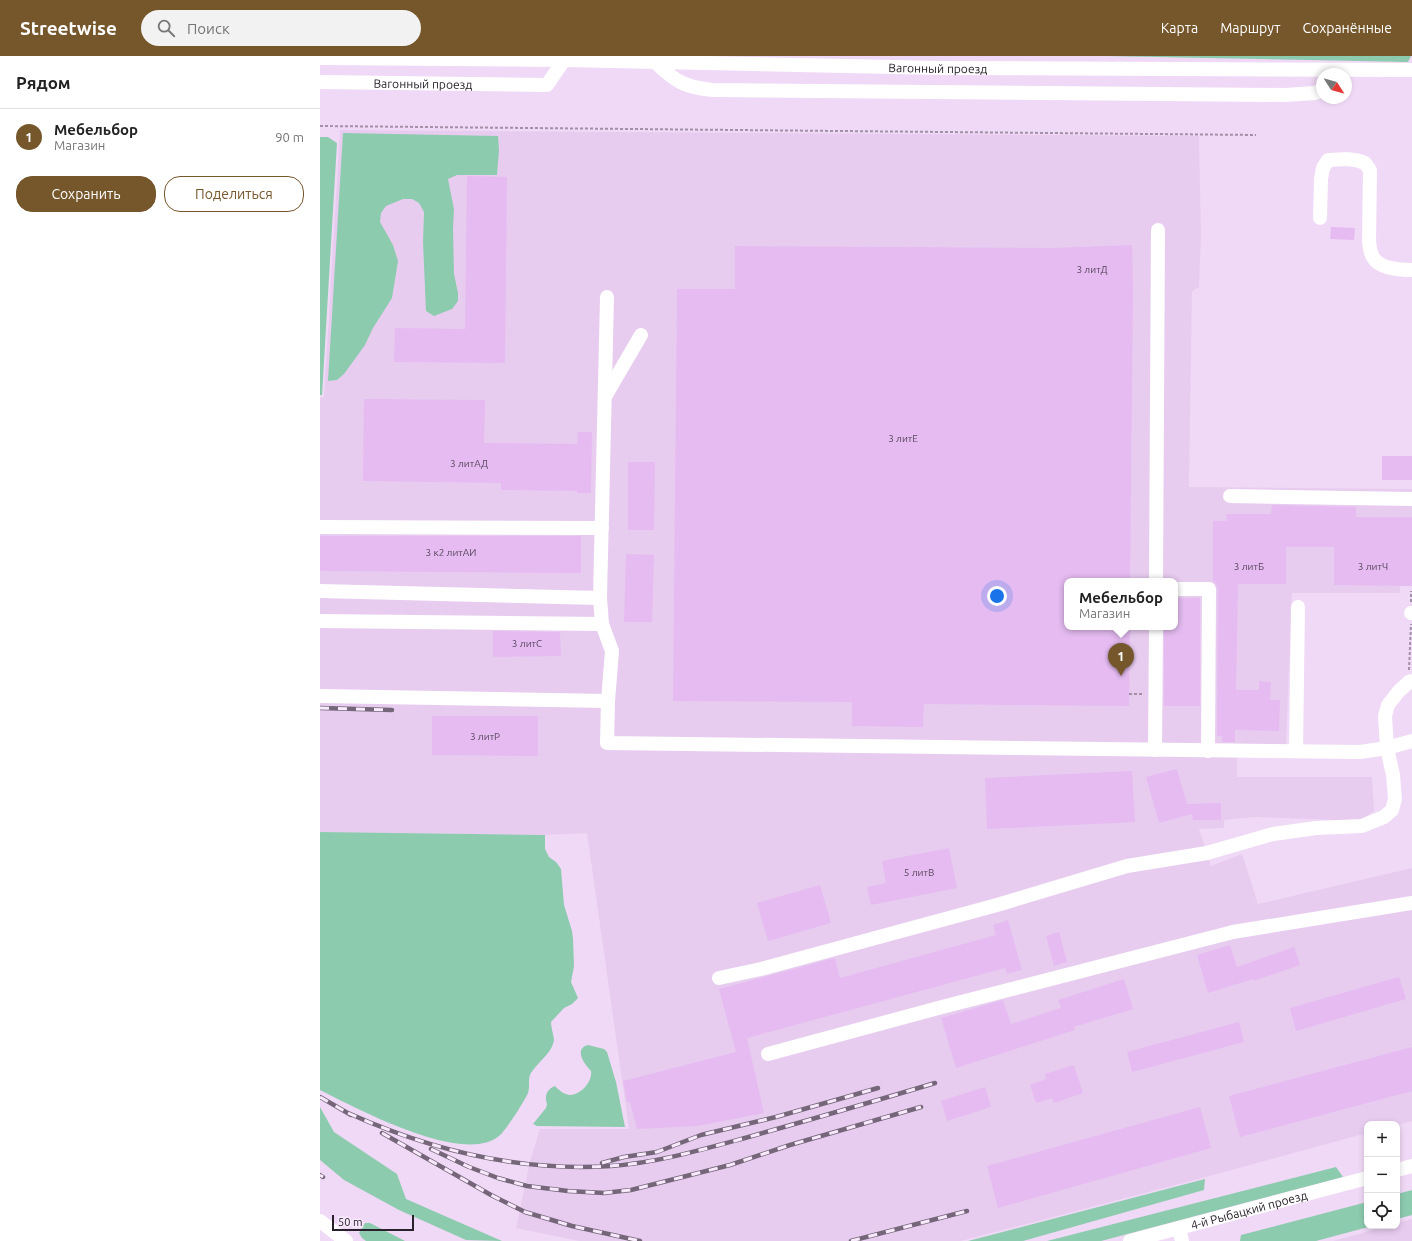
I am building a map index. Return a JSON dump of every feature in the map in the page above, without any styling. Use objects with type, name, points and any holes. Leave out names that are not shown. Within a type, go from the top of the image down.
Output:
[{"type":"street","name":"Вагонный проезд","points":[[320,58],[564,60],[948,68],[1316,73]]},
{"type":"street","name":"Вагонный проезд","points":[[320,82],[547,85],[564,60]]},
{"type":"street","points":[[655,62],[677,81],[697,89],[713,90],[1285,95],[1316,93]]},
{"type":"street","name":"Вагонный проезд","points":[[1352,73],[1411,72]]},
{"type":"street","points":[[1320,218],[1321,179],[1323,168],[1328,160],[1345,159],[1357,160],[1365,163],[1370,170],[1369,241],[1371,253],[1375,260],[1383,265],[1397,269],[1412,270]]},
{"type":"street","points":[[1156,578],[1158,230]]},
{"type":"street","points":[[607,298],[600,598],[602,624],[612,651],[608,701],[607,743],[1360,752],[1387,748],[1412,741]]},
{"type":"street","points":[[605,397],[641,335]]},
{"type":"street","points":[[1230,496],[1412,499]]},
{"type":"street","points":[[320,527],[602,528]]},
{"type":"street","points":[[1178,589],[1208,589],[1208,750]]},
{"type":"street","points":[[320,591],[600,598]]},
{"type":"street","points":[[1296,751],[1298,607]]},
{"type":"street","points":[[320,621],[602,624]]},
{"type":"street","points":[[1155,750],[1156,630]]},
{"type":"street","points":[[719,978],[761,969],[989,907],[1127,866],[1207,853],[1273,834],[1316,828],[1362,826],[1384,817],[1392,810],[1395,799],[1393,775],[1387,748],[1385,716],[1388,705],[1398,691],[1411,681]]},
{"type":"street","points":[[320,696],[608,701]]},
{"type":"street","points":[[768,1054],[942,1007],[1233,932],[1412,903]]},
{"type":"street","points":[[1400,1169],[1412,1166]]},
{"type":"street","name":"4-й Рыбацкий проезд","points":[[1130,1241],[1180,1234],[1364,1179]]},
{"type":"street","points":[[320,1221],[346,1241]]},
{"type":"path","points":[[320,126],[1256,135]]},
{"type":"path","points":[[1411,681],[1412,591]]},
{"type":"shaded area","points":[[340,130],[1199,136],[1201,237],[1199,288],[1192,292],[1189,487],[1412,489],[1412,586],[1400,585],[1400,593],[1292,593],[1286,745],[1237,745],[1237,777],[1372,777],[1374,811],[1359,821],[1255,817],[1224,820],[1224,828],[1199,829],[1211,866],[1242,854],[1258,904],[1412,868],[1412,1121],[1400,1124],[1400,1121],[1364,1121],[1364,1134],[961,1241],[579,1241],[516,1228],[530,1161],[540,1129],[629,1129],[587,833],[545,835],[320,832],[320,398],[324,397]]},
{"type":"shaded area","points":[[1412,1219],[1412,1241],[1333,1241],[1377,1229],[1400,1229],[1400,1222]]},
{"type":"green space","points":[[1104,56],[1411,56],[1408,62]]},
{"type":"green space","points":[[343,133],[498,136],[499,150],[497,175],[457,175],[448,179],[454,209],[454,274],[458,293],[458,301],[452,309],[434,316],[426,311],[423,242],[424,212],[419,203],[412,199],[403,199],[386,206],[381,213],[380,222],[393,245],[398,261],[392,298],[373,328],[365,345],[344,374],[337,380],[328,381]]},
{"type":"green space","points":[[320,137],[328,137],[337,143],[322,395],[320,395]]},
{"type":"green space","points":[[320,832],[545,835],[545,849],[549,857],[556,862],[561,869],[564,905],[573,939],[574,966],[571,982],[578,998],[572,1004],[564,1008],[551,1022],[554,1040],[553,1045],[530,1075],[529,1091],[526,1097],[499,1136],[483,1143],[461,1144],[436,1139],[410,1131],[383,1120],[320,1090]]},
{"type":"green space","points":[[588,1045],[604,1049],[607,1052],[616,1082],[625,1127],[537,1126],[533,1124],[546,1108],[546,1096],[550,1089],[555,1086],[563,1093],[570,1095],[579,1092],[587,1085],[591,1076],[591,1071],[583,1061],[581,1050]]},
{"type":"green space","points":[[320,1107],[334,1132],[397,1174],[406,1199],[502,1241],[466,1240],[399,1210],[344,1180],[320,1160]]},
{"type":"green space","points":[[1336,1167],[1343,1177],[1101,1241],[1047,1241]]},
{"type":"green space","points":[[1205,1179],[1204,1190],[1023,1241],[968,1241]]},
{"type":"green space","points":[[1412,1190],[1412,1215],[1400,1218],[1400,1193]]},
{"type":"green space","points":[[1364,1203],[1364,1228],[1316,1241],[1240,1241],[1241,1235]]},
{"type":"green space","points":[[365,1223],[370,1223],[405,1241],[366,1241],[359,1233]]},
{"type":"building","points":[[467,176],[507,177],[505,363],[394,362],[395,328],[465,329]]},
{"type":"building","points":[[1331,227],[1355,228],[1354,240],[1330,239]]},
{"type":"building","points":[[1132,245],[1133,290],[1130,578],[1064,578],[1064,630],[1130,630],[1129,706],[924,704],[923,727],[852,726],[852,702],[673,701],[677,289],[735,289],[735,246],[1051,248]]},
{"type":"building","points":[[364,399],[485,400],[484,443],[577,444],[578,432],[592,432],[591,493],[577,493],[577,491],[501,490],[501,483],[363,481]]},
{"type":"building","points":[[1382,456],[1412,456],[1412,480],[1382,480]]},
{"type":"building","points":[[628,462],[655,462],[654,530],[628,530]]},
{"type":"building","points":[[1272,505],[1356,507],[1356,517],[1412,517],[1412,586],[1334,585],[1334,547],[1286,547],[1286,584],[1238,584],[1236,690],[1259,690],[1259,681],[1271,682],[1270,700],[1280,700],[1279,731],[1235,730],[1235,742],[1222,742],[1222,736],[1217,736],[1218,589],[1213,581],[1213,521],[1227,521],[1226,514],[1271,514]]},
{"type":"building","points":[[320,536],[581,536],[581,573],[320,571]]},
{"type":"building","points":[[626,554],[654,555],[652,622],[624,622]]},
{"type":"building","points":[[1178,598],[1200,598],[1200,706],[1164,706],[1164,630],[1178,630]]},
{"type":"building","points":[[493,631],[560,632],[561,656],[493,657]]},
{"type":"building","points":[[432,716],[538,716],[538,756],[432,755]]},
{"type":"building","points":[[1177,769],[1187,804],[1221,803],[1221,820],[1193,820],[1192,814],[1159,823],[1146,777]]},
{"type":"building","points":[[1132,771],[1135,822],[987,829],[985,778]]},
{"type":"building","points":[[949,848],[957,888],[871,905],[867,887],[886,883],[882,861]]},
{"type":"building","points":[[820,885],[831,923],[768,941],[757,903]]},
{"type":"building","points":[[1008,920],[1022,970],[1007,974],[1005,968],[747,1038],[764,1113],[697,1126],[637,1129],[630,1102],[627,1102],[623,1081],[736,1052],[719,989],[835,958],[840,978],[996,935],[993,925]]},
{"type":"building","points":[[1059,932],[1067,962],[1054,966],[1046,936]]},
{"type":"building","points":[[1230,945],[1237,967],[1294,947],[1300,965],[1253,981],[1253,979],[1208,993],[1197,955]]},
{"type":"building","points":[[1399,977],[1406,999],[1296,1031],[1290,1008]]},
{"type":"building","points":[[1124,979],[1133,1009],[1074,1027],[1075,1030],[956,1068],[941,1018],[1003,1000],[1011,1024],[1061,1008],[1058,1000]]},
{"type":"building","points":[[1239,1022],[1244,1042],[1132,1072],[1127,1052]]},
{"type":"building","points":[[1412,1047],[1412,1091],[1240,1137],[1229,1096]]},
{"type":"building","points":[[1074,1065],[1083,1093],[1054,1103],[1052,1098],[1036,1103],[1030,1085],[1046,1079],[1045,1074]]},
{"type":"building","points":[[985,1087],[991,1107],[947,1121],[941,1101]]},
{"type":"building","points":[[1200,1107],[1211,1148],[998,1208],[987,1166]]},
{"type":"railway","points":[[320,708],[392,710]]},
{"type":"railway","points":[[348,1113],[411,1138],[476,1156],[509,1162],[543,1165],[577,1167],[611,1166],[662,1159],[695,1151],[935,1083]]},
{"type":"railway","points":[[602,1163],[624,1157],[657,1152],[701,1135],[776,1117],[878,1088]]},
{"type":"railway","points":[[320,1097],[351,1115]]},
{"type":"railway","points":[[431,1149],[469,1167],[498,1178],[527,1186],[568,1191],[604,1193],[631,1190],[730,1165],[790,1145],[921,1107]]},
{"type":"railway","points":[[382,1133],[491,1195],[525,1212],[572,1226],[640,1241]]},
{"type":"railway","points":[[851,1241],[967,1211]]},
{"type":"place","name":"Мебельбор","points":[[1121,676]]}]
